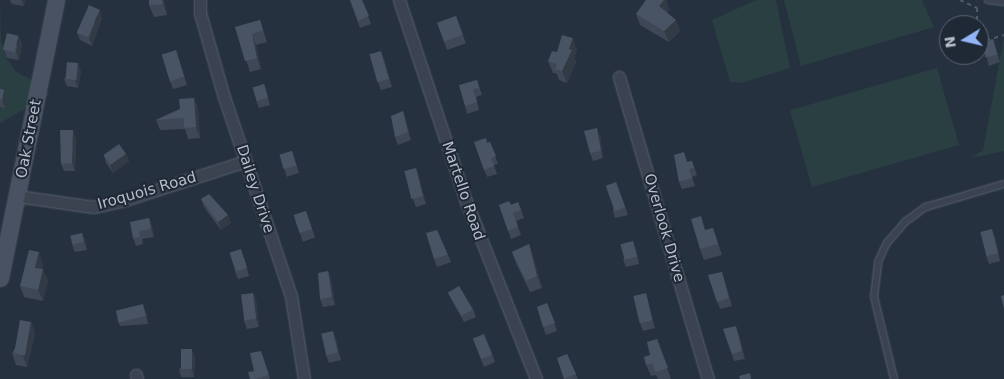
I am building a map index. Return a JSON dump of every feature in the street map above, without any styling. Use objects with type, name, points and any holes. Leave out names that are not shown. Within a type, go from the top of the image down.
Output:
[{"type":"main road","name":"Oak Street","points":[[0,278],[56,0]]},
{"type":"street","name":"Dailey Drive","points":[[200,0],[203,22],[246,161],[291,296],[304,379]]},
{"type":"street","name":"Martello Road","points":[[399,0],[466,201],[536,379]]},
{"type":"street","name":"Overlook Drive","points":[[620,77],[708,379]]},
{"type":"street","name":"Iroquois Road","points":[[17,196],[80,206],[100,206],[246,161]]},
{"type":"lane","points":[[988,0],[1004,2]]},
{"type":"lane","points":[[894,379],[874,297],[878,262],[887,243],[921,210],[1004,184]]},
{"type":"path","points":[[960,0],[977,8],[977,15]]},
{"type":"path","points":[[989,40],[1004,35]]},
{"type":"green space","points":[[0,0],[1,41],[6,57],[16,72],[36,82],[49,95],[0,123]]},
{"type":"green space","points":[[756,0],[776,0],[790,68],[741,83],[730,82],[712,20]]},
{"type":"green space","points":[[784,0],[922,0],[934,27],[801,66]]},
{"type":"green space","points":[[1004,37],[1004,151],[971,158],[983,150]]},
{"type":"green space","points":[[937,68],[959,145],[812,187],[790,110]]},
{"type":"building","points":[[149,0],[162,0],[163,4],[149,5]]},
{"type":"building","points":[[350,0],[362,0],[369,16],[358,21]]},
{"type":"building","points":[[646,0],[664,0],[659,6],[676,20],[664,31],[636,14]]},
{"type":"building","points":[[89,5],[100,10],[88,37],[77,32]]},
{"type":"building","points":[[456,16],[463,35],[444,42],[437,23]]},
{"type":"building","points":[[260,20],[263,30],[252,34],[257,58],[245,61],[235,27]]},
{"type":"building","points":[[7,33],[19,36],[15,52],[3,49]]},
{"type":"building","points":[[562,35],[573,38],[569,49],[572,50],[562,71],[555,69],[557,64],[548,61],[552,51],[557,52]]},
{"type":"building","points":[[993,39],[997,54],[989,57],[989,40]]},
{"type":"building","points":[[176,50],[184,77],[170,81],[162,54]]},
{"type":"building","points":[[381,51],[389,79],[377,82],[369,54]]},
{"type":"building","points":[[67,62],[78,63],[76,80],[66,79]]},
{"type":"building","points":[[477,80],[479,88],[473,89],[477,102],[465,106],[459,85]]},
{"type":"building","points":[[264,84],[268,97],[257,101],[253,88]]},
{"type":"building","points":[[0,89],[4,90],[2,100],[0,99]]},
{"type":"building","points":[[194,98],[196,127],[184,128],[184,118],[156,120],[180,109],[179,99]]},
{"type":"building","points":[[403,111],[408,132],[395,137],[391,116]]},
{"type":"building","points":[[597,128],[601,151],[590,153],[584,131]]},
{"type":"building","points":[[60,130],[73,130],[72,163],[61,164]]},
{"type":"building","points":[[486,138],[487,143],[490,142],[496,156],[491,158],[494,166],[484,170],[474,142]]},
{"type":"building","points":[[119,144],[126,154],[110,165],[103,155]]},
{"type":"building","points":[[292,151],[296,165],[284,169],[280,155]]},
{"type":"building","points":[[684,152],[687,162],[692,161],[694,168],[689,169],[692,178],[679,182],[674,155]]},
{"type":"building","points":[[416,168],[423,196],[411,199],[404,171]]},
{"type":"building","points":[[616,182],[625,207],[615,211],[606,186]]},
{"type":"building","points":[[209,194],[228,215],[218,222],[201,199]]},
{"type":"building","points":[[509,201],[511,205],[518,202],[521,210],[513,213],[518,227],[508,231],[499,205]]},
{"type":"building","points":[[306,211],[312,229],[300,233],[294,215]]},
{"type":"building","points":[[701,216],[705,230],[713,228],[718,244],[700,249],[691,219]]},
{"type":"building","points":[[149,218],[151,229],[139,231],[140,237],[133,238],[130,222]]},
{"type":"building","points":[[992,229],[998,253],[986,256],[980,232]]},
{"type":"building","points":[[437,230],[448,255],[434,259],[426,233]]},
{"type":"building","points":[[82,233],[84,242],[72,244],[70,236]]},
{"type":"building","points":[[633,241],[637,256],[625,260],[620,244]]},
{"type":"building","points":[[529,244],[537,276],[526,281],[512,252]]},
{"type":"building","points":[[241,249],[247,268],[236,272],[230,253]]},
{"type":"building","points":[[29,250],[39,252],[35,268],[43,269],[38,290],[20,286]]},
{"type":"building","points":[[328,271],[332,297],[320,299],[318,273]]},
{"type":"building","points":[[722,272],[729,298],[717,302],[708,275]]},
{"type":"building","points":[[459,286],[473,309],[462,316],[448,293]]},
{"type":"building","points":[[253,293],[256,319],[244,320],[241,294]]},
{"type":"building","points":[[646,293],[652,320],[640,323],[633,296]]},
{"type":"building","points":[[1004,295],[1004,309],[1001,296]]},
{"type":"building","points":[[547,303],[555,323],[543,327],[537,307]]},
{"type":"building","points":[[143,304],[146,316],[119,322],[116,311]]},
{"type":"building","points":[[20,320],[31,322],[25,355],[14,353]]},
{"type":"building","points":[[736,326],[742,351],[732,354],[723,329]]},
{"type":"building","points":[[333,331],[338,352],[326,355],[321,334]]},
{"type":"building","points":[[484,334],[492,354],[481,359],[473,338]]},
{"type":"building","points":[[657,339],[668,368],[655,372],[653,363],[646,365],[644,357],[650,355],[647,342]]},
{"type":"building","points":[[181,349],[192,349],[192,369],[181,369]]},
{"type":"building","points":[[261,351],[269,375],[250,379],[248,372],[254,371],[250,353]]},
{"type":"building","points":[[567,354],[576,374],[564,379],[557,358]]},
{"type":"building","points":[[750,373],[751,379],[740,379],[739,376]]}]
